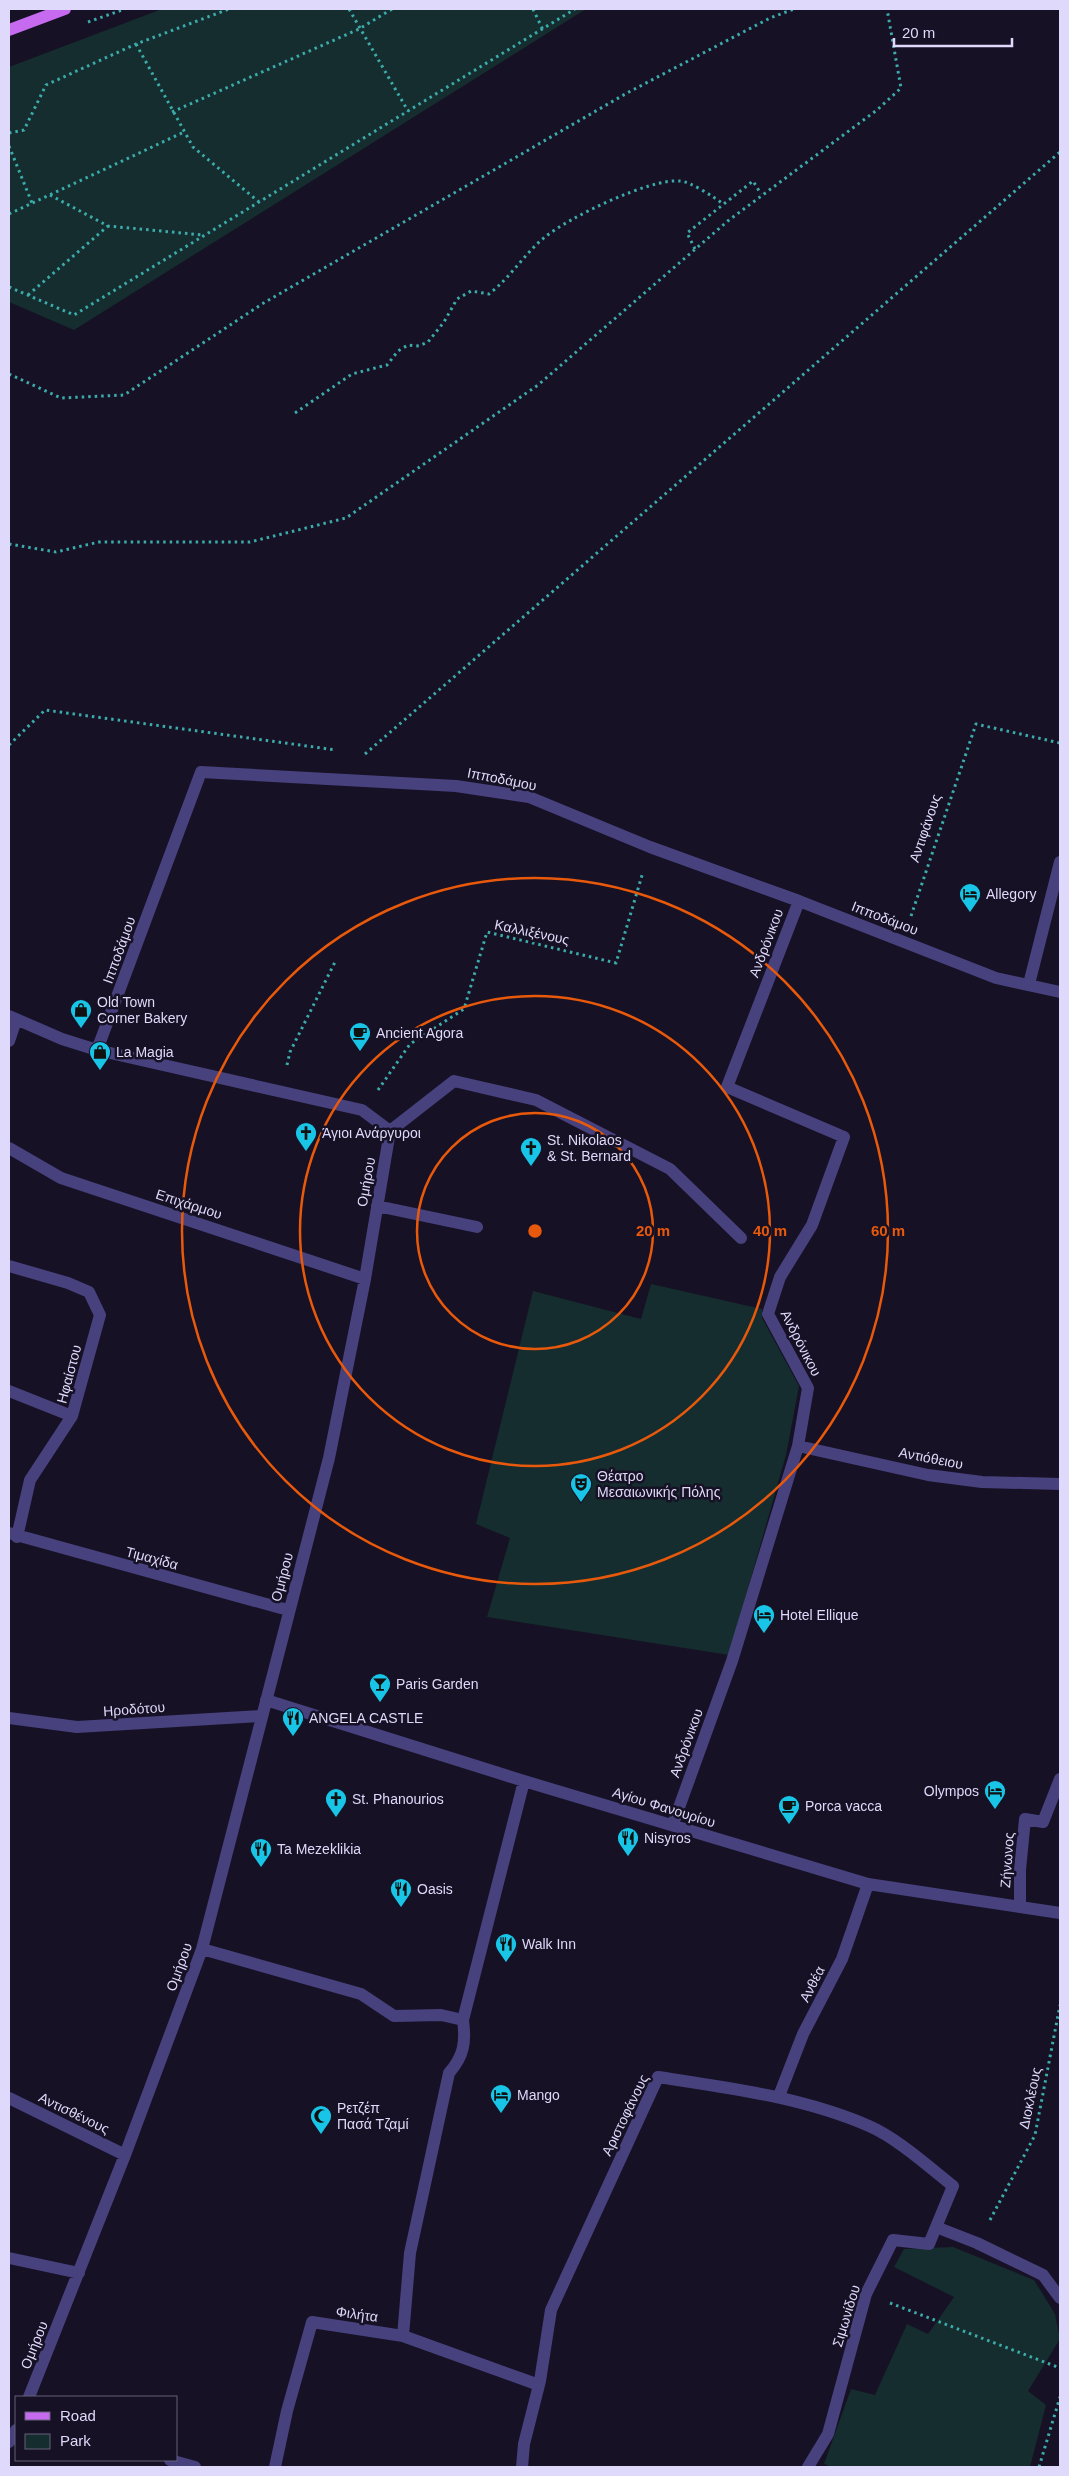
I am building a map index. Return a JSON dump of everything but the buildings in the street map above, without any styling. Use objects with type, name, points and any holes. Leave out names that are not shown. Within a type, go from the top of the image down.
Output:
[{"type":"main road","points":[[9,30],[65,9]]},
{"type":"street","name":"Ιπποδάμου","points":[[97,1050],[201,772],[456,786],[529,797],[650,847],[799,901],[996,978],[1060,992]]},
{"type":"street","points":[[1029,984],[1060,862]]},
{"type":"street","name":"Ανδρόνικου","points":[[673,1824],[732,1661],[798,1446],[808,1388],[768,1314],[780,1276],[812,1225],[844,1137],[727,1086],[799,901]]},
{"type":"street","points":[[9,1041],[13,1018],[97,1050],[362,1110],[390,1130],[454,1082],[536,1100],[670,1169],[741,1238]]},
{"type":"street","name":"Ομήρου","points":[[29,2396],[125,2155],[202,1949],[288,1610],[329,1458],[365,1279],[390,1130]]},
{"type":"street","name":"Επιχάρμου","points":[[9,1148],[61,1178],[365,1279]]},
{"type":"street","points":[[377,1206],[477,1227]]},
{"type":"street","name":"Ηφαίστου","points":[[9,1266],[68,1283],[89,1292],[100,1315],[72,1416],[30,1480],[13,1535]]},
{"type":"street","points":[[9,1390],[72,1416]]},
{"type":"street","name":"Αντιόθειου","points":[[798,1446],[928,1475],[982,1482],[1060,1484]]},
{"type":"street","name":"Τιμαχίδα","points":[[13,1535],[288,1610]]},
{"type":"street","name":"Αγίου Φανουρίου","points":[[266,1700],[524,1781],[673,1824],[868,1884],[1060,1913]]},
{"type":"street","name":"Ηροδότου","points":[[9,1718],[77,1727],[261,1716]]},
{"type":"street","name":"Ζήνωνος","points":[[1020,1907],[1020,1870],[1025,1819],[1043,1822],[1060,1779]]},
{"type":"street","points":[[402,2336],[412,2245],[449,2073],[464,2049],[463,2020],[524,1781]]},
{"type":"street","name":"Ανθέα","points":[[779,2096],[803,2034],[842,1959],[868,1884]]},
{"type":"street","points":[[202,1949],[361,1994],[394,2016],[441,2014],[463,2020]]},
{"type":"street","name":"Αριστοφάνους","points":[[522,2467],[524,2444],[538,2385],[551,2310],[658,2077],[779,2096],[871,2126],[912,2154],[953,2186]]},
{"type":"street","name":"Αντισθένους","points":[[9,2098],[125,2155]]},
{"type":"street","name":"Σιμωνίδου","points":[[808,2467],[828,2434],[866,2294],[893,2240],[929,2244],[953,2186]]},
{"type":"street","points":[[936,2227],[977,2243],[1043,2275],[1060,2298]]},
{"type":"street","points":[[9,2258],[79,2273]]},
{"type":"street","name":"Φιλήτα","points":[[275,2467],[287,2411],[312,2322],[402,2336],[538,2385]]},
{"type":"street","points":[[173,2461],[194,2467]]},
{"type":"path","points":[[9,133],[24,130],[46,85],[136,44],[228,9]]},
{"type":"path","points":[[349,9],[358,29],[408,112]]},
{"type":"path","points":[[172,112],[358,29],[392,9]]},
{"type":"path","points":[[533,9],[543,30]]},
{"type":"path","points":[[9,287],[74,315],[575,9]]},
{"type":"path","points":[[9,374],[62,398],[124,395],[262,304],[618,98],[770,18],[794,9]]},
{"type":"path","points":[[9,544],[56,552],[98,542],[250,542],[346,518],[538,385],[695,249],[762,194],[877,110],[901,88],[887,9]]},
{"type":"path","points":[[136,44],[193,148],[259,202]]},
{"type":"path","points":[[9,214],[184,132]]},
{"type":"path","points":[[9,146],[32,203]]},
{"type":"path","points":[[355,752],[365,754],[1060,152]]},
{"type":"path","points":[[295,413],[352,374],[388,365],[398,351],[408,345],[419,346],[428,342],[444,322],[457,299],[471,291],[489,294],[515,270],[528,251],[547,235],[586,213],[659,183],[682,181],[723,204]]},
{"type":"path","points":[[695,249],[687,233],[753,181],[762,194]]},
{"type":"path","points":[[49,195],[108,226],[204,236]]},
{"type":"path","points":[[28,295],[108,226]]},
{"type":"path","points":[[9,745],[45,710],[345,751]]},
{"type":"path","name":"Αντιφάνους","points":[[903,941],[976,724],[1060,743]]},
{"type":"path","name":"Καλλιξένους","points":[[362,1110],[410,1044],[464,1009],[487,932],[616,963],[650,847]]},
{"type":"path","points":[[279,1092],[290,1052],[335,962]]},
{"type":"path","name":"Διοκλέους","points":[[977,2243],[1035,2135],[1060,2004]]},
{"type":"path","points":[[866,2294],[1060,2368]]},
{"type":"path","points":[[1040,2467],[1060,2397]]},
{"type":"green space","points":[[162,9],[586,9],[74,330],[9,302],[9,67]]},
{"type":"green space","points":[[651,1284],[762,1309],[762,1318],[799,1386],[786,1455],[729,1655],[487,1617],[510,1538],[476,1524],[533,1291],[641,1319]]},
{"type":"green space","points":[[953,2247],[1034,2280],[1055,2314],[1060,2339],[1028,2391],[1046,2405],[1030,2467],[832,2467],[824,2464],[851,2389],[875,2395],[907,2324],[928,2334],[954,2297],[894,2267],[904,2249]]},
{"type":"place","name":"Allegory","points":[[970,913]]},
{"type":"place","name":"Old Town Corner Bakery","points":[[81,1029]]},
{"type":"place","name":"Ancient Agora","points":[[360,1052]]},
{"type":"place","name":"La Magia","points":[[100,1071]]},
{"type":"place","name":"Άγιοι Ανάργυροι","points":[[306,1152]]},
{"type":"place","name":"St. Nikolaos & St. Bernard","points":[[531,1167]]},
{"type":"place","name":"Θέατρο Μεσαιωνικής Πόλης","points":[[581,1503]]},
{"type":"place","name":"Hotel Ellique","points":[[764,1634]]},
{"type":"place","name":"Paris Garden","points":[[380,1703]]},
{"type":"place","name":"ANGELA CASTLE","points":[[293,1737]]},
{"type":"place","name":"Olympos","points":[[995,1810]]},
{"type":"place","name":"St. Phanourios","points":[[336,1818]]},
{"type":"place","name":"Porca vacca","points":[[789,1825]]},
{"type":"place","name":"Nisyros","points":[[628,1857]]},
{"type":"place","name":"Ta Mezeklikia","points":[[261,1868]]},
{"type":"place","name":"Oasis","points":[[401,1908]]},
{"type":"place","name":"Walk Inn","points":[[506,1963]]},
{"type":"place","name":"Mango","points":[[501,2114]]},
{"type":"place","name":"Ρετζέπ Πασά Τζαμί","points":[[321,2135]]}]
